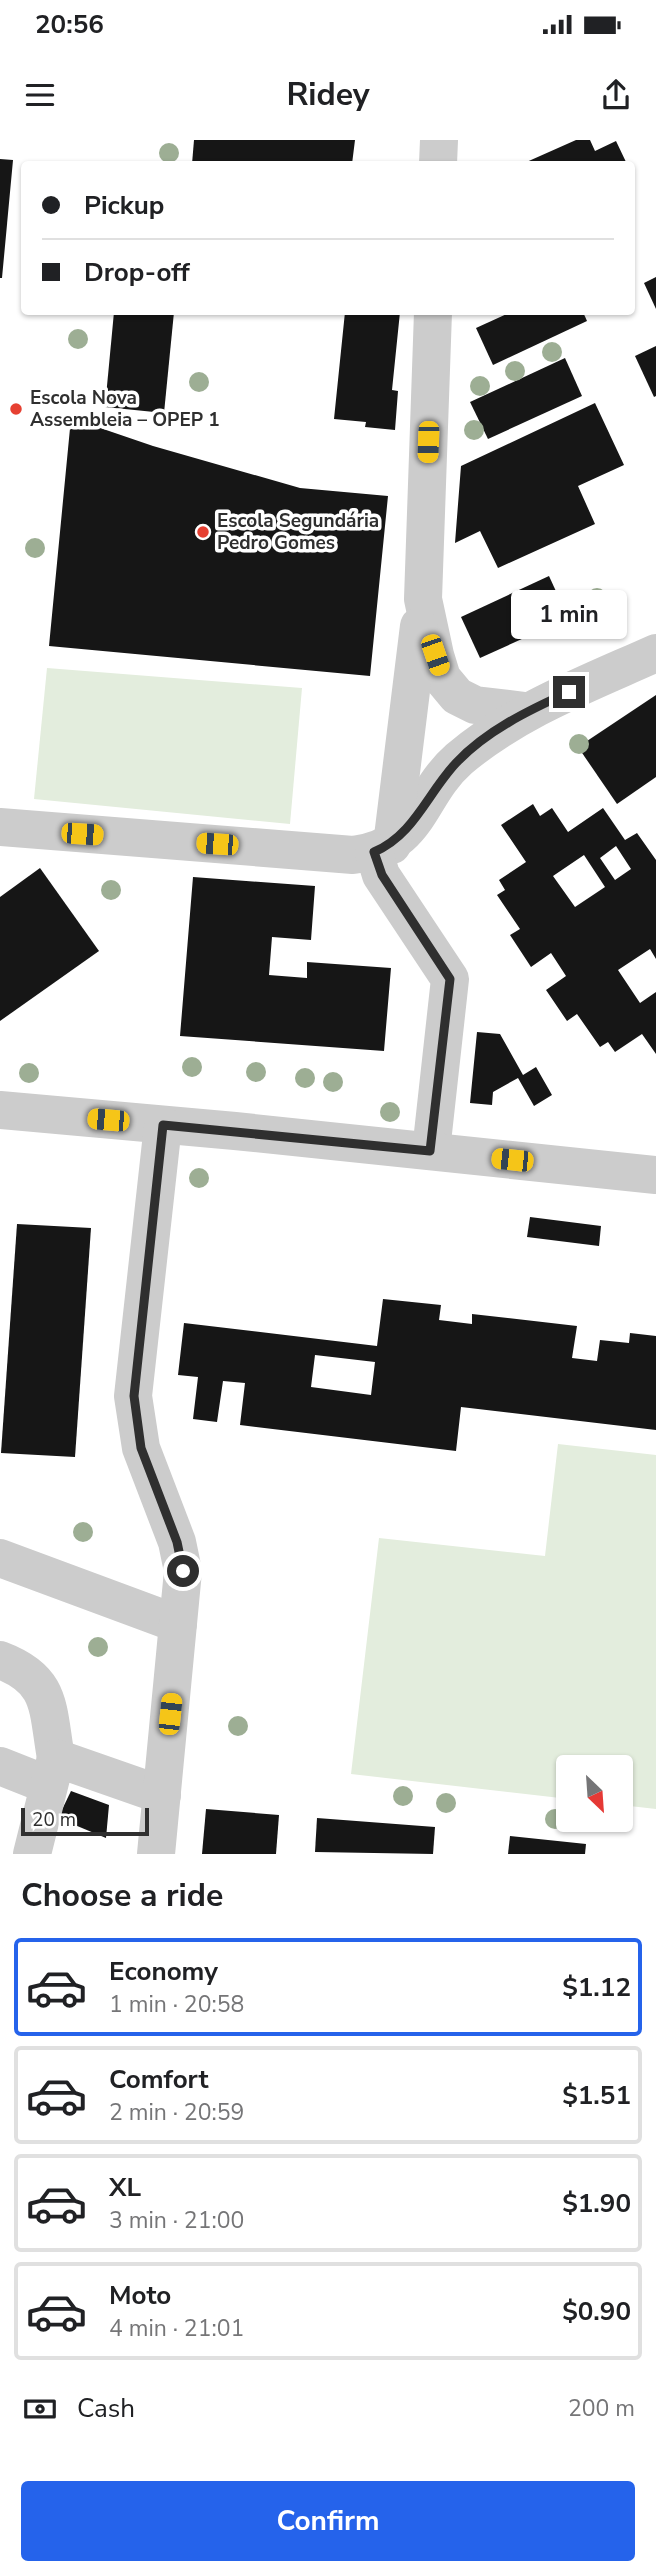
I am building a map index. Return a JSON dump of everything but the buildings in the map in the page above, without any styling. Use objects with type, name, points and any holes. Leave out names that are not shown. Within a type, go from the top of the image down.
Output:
[{"type":"street","points":[[438,161],[439,140]]},
{"type":"street","points":[[430,1151],[450,979],[382,875],[383,848],[423,599],[433,315]]},
{"type":"street","points":[[423,599],[442,678],[457,696],[475,705],[525,712]]},
{"type":"street","points":[[0,827],[353,855],[383,848],[409,828],[457,761],[525,712],[656,653]]},
{"type":"street","points":[[0,1110],[656,1175]]},
{"type":"street","points":[[156,1854],[183,1571],[177,1542],[141,1448],[134,1396],[163,1125]]},
{"type":"street","points":[[0,1558],[178,1624]]},
{"type":"street","points":[[0,1660],[20,1667],[40,1686],[45,1698],[52,1771],[32,1854]]},
{"type":"street","points":[[0,1766],[52,1771],[162,1795]]},
{"type":"green space","points":[[47,668],[302,688],[290,824],[34,799]]},
{"type":"green space","points":[[558,1444],[656,1455],[656,1809],[634,1806],[634,1755],[556,1755],[556,1798],[351,1774],[379,1538],[545,1556]]},
{"type":"place","name":"Escola Nova Assembleia – OPEP 1","points":[[16,409]]},
{"type":"place","name":"Escola Segundária Pedro Gomes","points":[[203,532]]},
{"type":"route","points":[[183,1571],[177,1542],[151,1478],[135,1422],[134,1396],[163,1125],[430,1151],[450,979],[382,875],[374,852],[392,845],[409,828],[457,761],[525,712],[569,692]]}]
